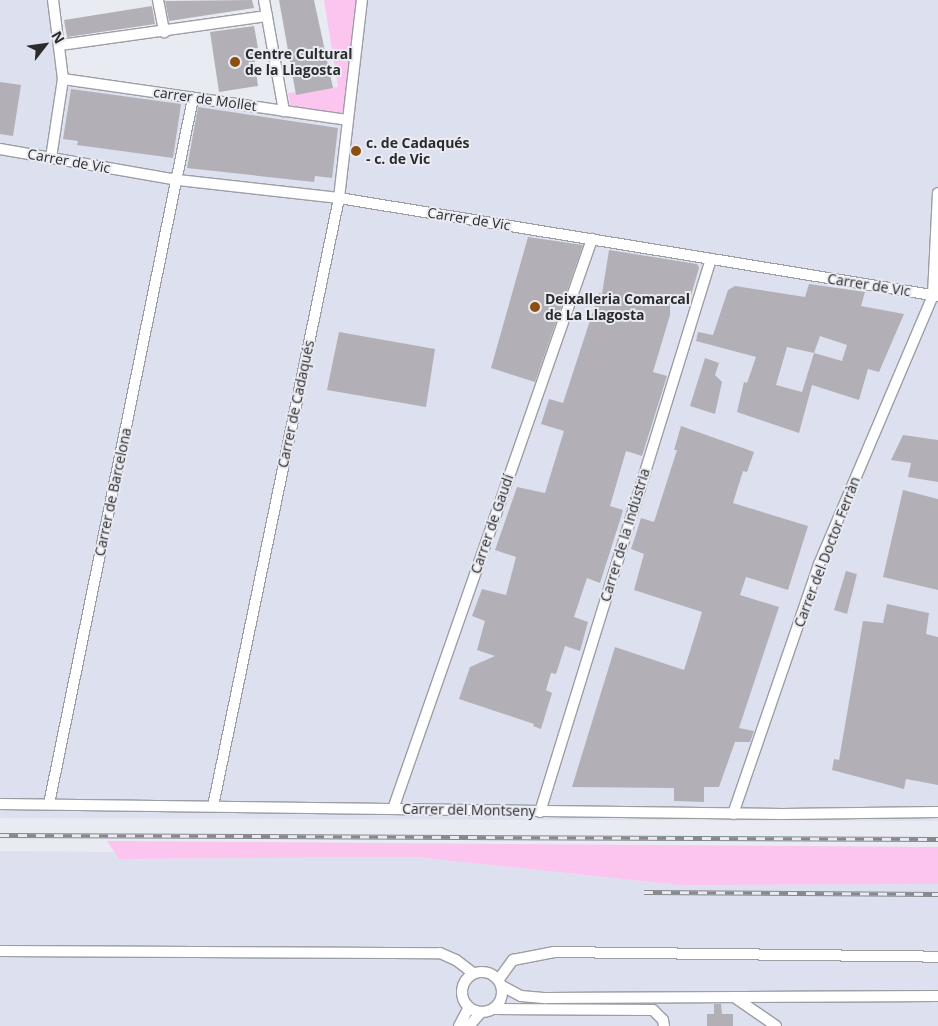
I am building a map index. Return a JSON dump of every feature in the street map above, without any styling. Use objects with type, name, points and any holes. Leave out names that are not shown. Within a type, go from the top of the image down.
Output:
[{"type":"street","points":[[51,158],[63,79],[53,0]]},
{"type":"street","points":[[158,0],[164,32]]},
{"type":"street","points":[[264,0],[284,111]]},
{"type":"street","name":"Carrer de Cadaqués","points":[[213,806],[339,198],[362,0]]},
{"type":"street","points":[[60,45],[164,32],[267,16]]},
{"type":"street","name":"carrer de Mollet","points":[[63,79],[347,120]]},
{"type":"street","name":"Carrer de Barcelona","points":[[49,804],[178,180],[193,98]]},
{"type":"street","name":"Carrer de Vic","points":[[0,149],[178,180],[339,198],[935,295]]},
{"type":"street","points":[[935,295],[938,193]]},
{"type":"street","name":"Carrer de Gaudí","points":[[393,809],[592,239]]},
{"type":"street","name":"Carrer de la Indústria","points":[[540,812],[711,259]]},
{"type":"street","name":"Carrer del Doctor Ferràn","points":[[733,814],[819,564],[935,295]]},
{"type":"street","name":"Carrer del Montseny","points":[[0,804],[733,814],[938,812]]},
{"type":"street","points":[[0,952],[440,954],[456,960],[473,973]]},
{"type":"street","points":[[493,1009],[501,999],[500,982],[513,960],[554,952],[938,957]]},
{"type":"street","points":[[481,1012],[469,1007],[462,990],[467,977],[473,973],[487,972],[521,996],[546,998],[938,996]]},
{"type":"street","points":[[734,997],[776,1026]]},
{"type":"street","points":[[459,1026],[469,1007]]},
{"type":"street","points":[[469,1026],[481,1012],[493,1009],[653,1010],[663,1020],[664,1026]]},
{"type":"shaded area","points":[[0,0],[48,0],[59,76],[351,123],[366,0],[938,0],[938,821],[0,818]]},
{"type":"shaded area","points":[[324,0],[360,0],[346,118],[290,105],[288,93],[338,87]]},
{"type":"shaded area","points":[[107,841],[938,847],[938,884],[679,885],[415,857],[119,859]]},
{"type":"shaded area","points":[[0,851],[114,852],[119,859],[415,857],[679,885],[938,884],[938,1026],[0,1026]]},
{"type":"building","points":[[252,0],[254,8],[169,21],[165,1]]},
{"type":"building","points":[[279,0],[314,0],[333,88],[296,95]]},
{"type":"building","points":[[152,6],[155,24],[67,37],[64,20]]},
{"type":"building","name":"Centre Cultural de la Llagosta","points":[[254,26],[258,48],[253,49],[258,86],[219,92],[210,32]]},
{"type":"building","points":[[0,82],[21,85],[13,136],[0,134]]},
{"type":"building","points":[[71,89],[181,104],[173,158],[77,145],[78,141],[63,139]]},
{"type":"building","points":[[198,107],[338,128],[332,178],[315,176],[314,182],[187,168]]},
{"type":"building","name":"Deixalleria Comarcal de La Llagosta","points":[[528,237],[583,245],[535,382],[491,368]]},
{"type":"building","points":[[609,250],[697,264],[699,268],[689,302],[670,300],[670,315],[653,372],[667,376],[642,456],[626,451],[610,506],[623,510],[621,517],[600,583],[587,578],[574,617],[588,622],[580,651],[565,646],[556,674],[551,673],[546,690],[552,693],[541,729],[533,726],[534,724],[459,699],[470,667],[495,656],[477,650],[485,621],[472,616],[482,589],[506,595],[516,557],[495,550],[517,487],[545,493],[564,431],[541,424],[549,399],[563,403],[599,293],[602,294]]},
{"type":"building","points":[[809,284],[865,292],[861,306],[904,314],[879,372],[868,369],[859,400],[812,385],[799,433],[737,412],[744,382],[747,383],[756,357],[696,341],[698,332],[713,335],[728,290],[735,286],[805,297]],"holes":[[[820,336],[847,345],[842,361],[814,353]],[[787,347],[814,353],[802,392],[776,385]]]},
{"type":"building","points":[[339,332],[435,349],[426,407],[327,390]]},
{"type":"building","points":[[705,358],[719,363],[715,375],[722,382],[715,414],[690,406]]},
{"type":"building","points":[[681,426],[754,452],[747,472],[743,471],[733,503],[808,526],[788,590],[746,577],[740,595],[779,607],[739,728],[754,731],[750,742],[735,742],[719,787],[704,787],[704,802],[674,801],[674,788],[572,787],[615,647],[684,670],[696,632],[702,612],[634,590],[644,554],[631,549],[641,518],[654,522],[677,450],[674,450]]},
{"type":"building","points":[[903,435],[938,440],[938,482],[908,477],[911,463],[891,460]]},
{"type":"building","points":[[903,490],[938,499],[938,590],[883,577]]},
{"type":"building","points":[[846,571],[857,574],[847,614],[834,610]]},
{"type":"building","points":[[887,604],[929,613],[926,634],[938,637],[938,785],[906,779],[904,789],[832,770],[834,759],[839,760],[863,621],[883,623]]},
{"type":"building","points":[[714,1004],[721,1004],[722,1014],[733,1014],[733,1026],[707,1026],[707,1014],[714,1014]]},
{"type":"railway","points":[[0,835],[938,839]]},
{"type":"railway","points":[[644,892],[938,894]]},
{"type":"place","name":"Centre Cultural de la Llagosta","points":[[235,62]]},
{"type":"place","name":"c. de Cadaqués - c. de Vic","points":[[356,151]]},
{"type":"place","name":"Deixalleria Comarcal de La Llagosta","points":[[535,307]]}]
